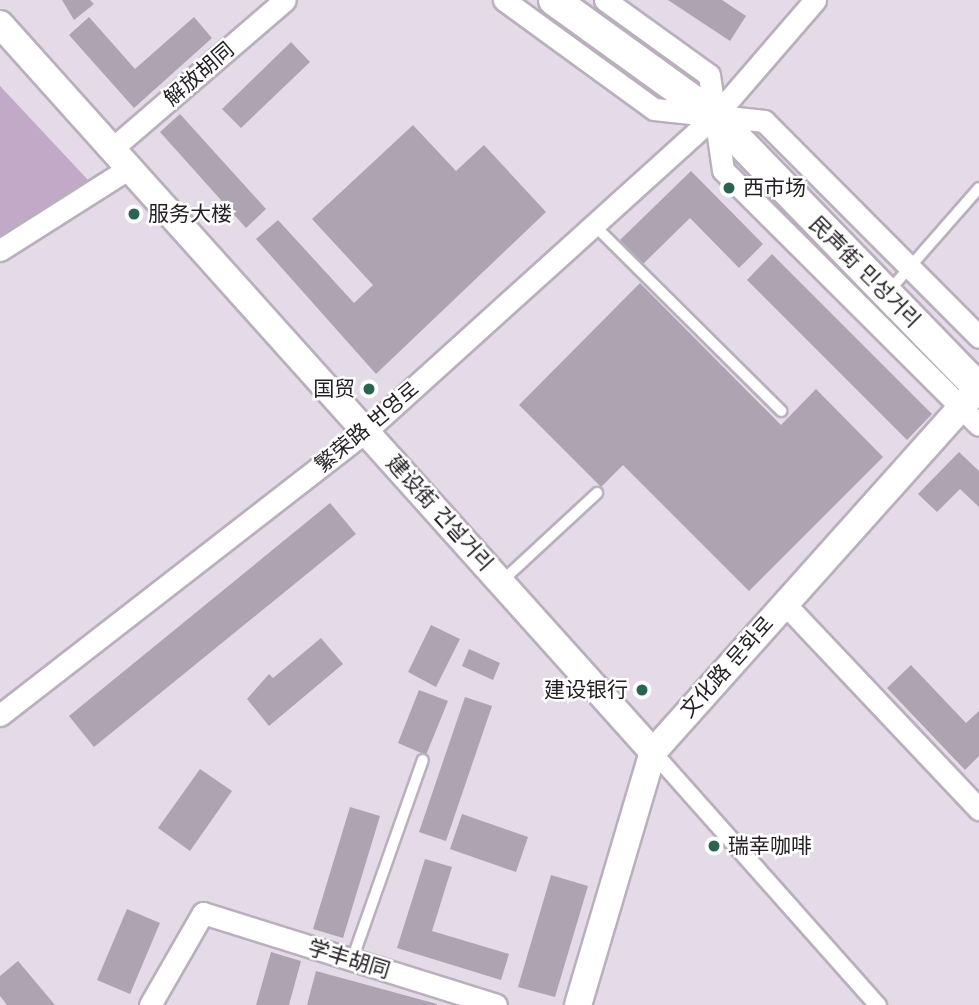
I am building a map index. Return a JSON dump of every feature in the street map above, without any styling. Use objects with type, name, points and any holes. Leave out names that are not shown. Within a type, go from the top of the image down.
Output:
[{"type":"main road","name":"民声街 민성거리","points":[[554,0],[715,116],[886,294],[976,395]]},
{"type":"street","name":"解放胡同","points":[[114,147],[285,0]]},
{"type":"street","points":[[504,0],[654,109],[764,121],[979,337]]},
{"type":"street","points":[[605,0],[709,75],[723,170],[976,395]]},
{"type":"street","name":"繁荣路 번영로","points":[[0,715],[367,430],[715,116],[815,0]]},
{"type":"street","name":"建设街 건설거리","points":[[0,24],[114,147],[878,1005]]},
{"type":"street","points":[[0,250],[131,167]]},
{"type":"street","name":"文化路 문화로","points":[[578,1005],[653,752],[784,603],[976,395]]},
{"type":"street","points":[[784,603],[979,809]]},
{"type":"street","name":"学丰胡同","points":[[150,1005],[203,913],[496,1005]]},
{"type":"lane","points":[[886,294],[979,188]]},
{"type":"lane","points":[[594,225],[782,411]]},
{"type":"lane","points":[[501,582],[597,493]]},
{"type":"lane","points":[[352,960],[422,760]]},
{"type":"shaded area","points":[[0,86],[89,181],[0,237]]},
{"type":"building","points":[[62,0],[90,0],[94,4],[74,20]]},
{"type":"building","points":[[668,0],[722,0],[746,16],[730,41]]},
{"type":"building","points":[[89,17],[135,69],[194,17],[212,38],[134,108],[69,35]]},
{"type":"building","points":[[291,42],[310,62],[241,128],[222,109]]},
{"type":"building","points":[[180,114],[266,209],[246,228],[160,132]]},
{"type":"building","points":[[413,125],[456,171],[484,145],[546,212],[376,374],[256,239],[278,220],[354,303],[373,285],[312,219]]},
{"type":"building","points":[[691,171],[763,244],[739,268],[690,218],[643,264],[620,240]]},
{"type":"building","points":[[772,254],[932,414],[907,440],[747,280]]},
{"type":"building","points":[[640,283],[781,425],[816,389],[883,457],[749,591],[623,465],[601,487],[519,405]]},
{"type":"building","points":[[959,452],[979,471],[979,507],[960,489],[937,512],[918,494]]},
{"type":"building","points":[[330,503],[356,534],[94,747],[69,716]]},
{"type":"building","points":[[431,625],[460,639],[436,687],[408,672]]},
{"type":"building","points":[[321,638],[343,664],[269,726],[247,699],[269,674],[273,678]]},
{"type":"building","points":[[469,649],[500,663],[493,680],[462,666]]},
{"type":"building","points":[[911,665],[966,723],[979,711],[979,756],[965,770],[887,688]]},
{"type":"building","points":[[419,690],[448,701],[426,755],[398,743]]},
{"type":"building","points":[[465,697],[492,706],[446,841],[419,832]]},
{"type":"building","points":[[200,769],[232,791],[190,851],[158,828]]},
{"type":"building","points":[[350,807],[380,816],[343,938],[313,929]]},
{"type":"building","points":[[462,814],[528,837],[516,872],[450,849]]},
{"type":"building","points":[[425,859],[452,867],[432,931],[509,954],[501,980],[397,948]]},
{"type":"building","points":[[551,875],[588,886],[555,997],[518,987]]},
{"type":"building","points":[[127,909],[160,923],[130,994],[97,980]]},
{"type":"building","points":[[271,952],[301,961],[289,1005],[256,1005]]},
{"type":"building","points":[[18,961],[55,1005],[7,1005],[0,996],[0,976]]},
{"type":"building","points":[[316,971],[437,1004],[437,1005],[307,1005]]},
{"type":"place","name":"西市场","points":[[729,188]]},
{"type":"place","name":"服务大楼","points":[[134,214]]},
{"type":"place","name":"国贸","points":[[369,389]]},
{"type":"place","name":"建设银行","points":[[642,690]]},
{"type":"place","name":"瑞幸咖啡","points":[[714,846]]}]
